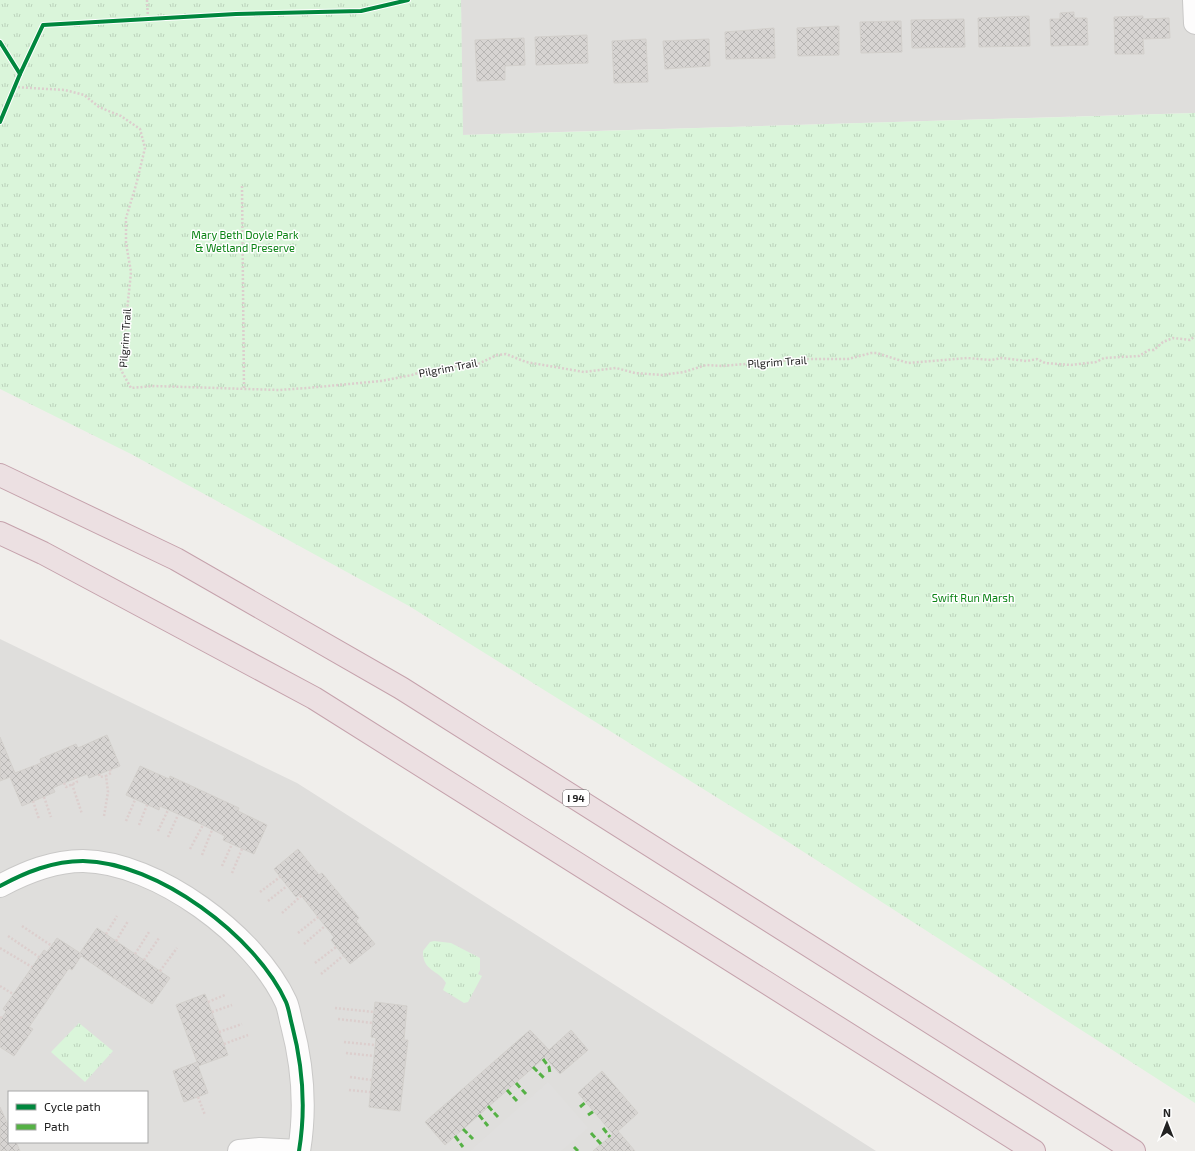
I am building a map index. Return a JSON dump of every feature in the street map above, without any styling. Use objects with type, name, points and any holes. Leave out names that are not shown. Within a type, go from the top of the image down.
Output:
[{"type":"highway","name":"I 94","points":[[0,475],[176,559],[401,688],[1134,1151]]},
{"type":"highway","points":[[0,533],[43,553],[314,698],[1034,1151]]},
{"type":"street","points":[[1194,0],[1195,23]]},
{"type":"street","points":[[0,886],[21,874],[43,866],[83,861],[109,864],[145,875],[190,900],[228,927],[268,972],[286,1003],[298,1049],[303,1101],[303,1127],[299,1151],[260,1149],[239,1151]]},
{"type":"path","points":[[147,0],[148,20]]},
{"type":"path","points":[[140,20],[155,19]]},
{"type":"path","points":[[12,94],[17,81]]},
{"type":"path","points":[[242,186],[244,389]]},
{"type":"path","points":[[99,774],[100,777],[106,776],[111,773],[110,770]]},
{"type":"path","points":[[104,816],[108,792],[106,776]]},
{"type":"path","points":[[64,783],[66,787],[77,782],[75,778]]},
{"type":"path","points":[[72,784],[82,814]]},
{"type":"path","points":[[44,797],[51,817]]},
{"type":"path","points":[[126,821],[135,800]]},
{"type":"path","points":[[33,801],[39,819]]},
{"type":"path","points":[[139,825],[147,805]]},
{"type":"path","points":[[158,831],[168,810]]},
{"type":"path","points":[[168,837],[178,815]]},
{"type":"path","points":[[190,849],[202,826]]},
{"type":"path","points":[[202,855],[212,830]]},
{"type":"path","points":[[222,866],[232,844]]},
{"type":"path","points":[[232,873],[242,849]]},
{"type":"path","points":[[260,892],[280,877]]},
{"type":"path","points":[[268,901],[287,886]]},
{"type":"path","points":[[282,913],[301,896]]},
{"type":"path","points":[[106,934],[117,916]]},
{"type":"path","points":[[298,933],[318,916]]},
{"type":"path","points":[[116,941],[128,921]]},
{"type":"path","points":[[22,926],[52,946]]},
{"type":"path","points":[[304,944],[325,926]]},
{"type":"path","points":[[135,954],[149,932]]},
{"type":"path","points":[[8,936],[39,957]]},
{"type":"path","points":[[144,960],[160,938]]},
{"type":"path","points":[[315,963],[336,947]]},
{"type":"path","points":[[0,948],[32,967]]},
{"type":"path","points":[[160,971],[177,948]]},
{"type":"path","points":[[321,974],[343,956]]},
{"type":"path","points":[[0,986],[13,994]]},
{"type":"path","points":[[208,1002],[225,995]]},
{"type":"path","points":[[212,1012],[232,1005]]},
{"type":"path","points":[[335,1008],[374,1012]]},
{"type":"path","points":[[338,1019],[373,1023]]},
{"type":"path","points":[[219,1032],[242,1024]]},
{"type":"path","points":[[224,1044],[248,1035]]},
{"type":"path","points":[[344,1042],[375,1045]]},
{"type":"path","points":[[346,1053],[374,1056]]},
{"type":"path","points":[[350,1077],[371,1080]]},
{"type":"path","points":[[349,1090],[370,1092]]},
{"type":"path","points":[[198,1097],[205,1116]]},
{"type":"shaded area","points":[[461,0],[1195,0],[1195,113],[462,135]]},
{"type":"shaded area","points":[[0,639],[297,783],[876,1151],[0,1151]]},
{"type":"shaded area","points":[[548,1082],[588,1128],[561,1151],[470,1151]]},
{"type":"green space","name":"Mary Beth Doyle Park & Wetland Preserve","points":[[0,0],[461,0],[463,135],[1195,113],[1195,1103],[782,838],[409,606],[131,454],[0,389]]},
{"type":"green space","points":[[430,942],[451,943],[480,958],[480,970],[478,974],[482,976],[468,1002],[464,1003],[443,990],[446,983],[425,963],[423,951]]},
{"type":"green space","points":[[79,1023],[113,1051],[85,1082],[51,1052]]},
{"type":"building","points":[[1074,12],[1074,18],[1087,18],[1088,45],[1051,46],[1050,19],[1060,19],[1060,13]]},
{"type":"building","points":[[1029,16],[1030,46],[979,47],[978,18]]},
{"type":"building","points":[[1143,16],[1143,19],[1169,18],[1170,38],[1143,39],[1144,54],[1115,54],[1114,17]]},
{"type":"building","points":[[964,19],[965,47],[912,48],[911,20]]},
{"type":"building","points":[[901,21],[902,52],[861,53],[860,22]]},
{"type":"building","points":[[839,26],[839,55],[798,56],[797,28]]},
{"type":"building","points":[[774,28],[775,58],[726,59],[725,32]]},
{"type":"building","points":[[587,35],[588,63],[536,65],[535,37]]},
{"type":"building","points":[[524,38],[525,65],[505,66],[505,80],[477,81],[475,40]]},
{"type":"building","points":[[646,39],[648,82],[614,83],[612,41]]},
{"type":"building","points":[[709,39],[710,66],[665,69],[663,41]]},
{"type":"building","points":[[107,735],[120,766],[89,778],[87,774],[64,783],[53,788],[55,792],[22,806],[10,777],[0,781],[0,737],[15,773],[41,763],[40,759],[76,744],[78,748]]},
{"type":"building","points":[[140,766],[169,779],[170,776],[239,808],[238,811],[267,825],[254,854],[223,840],[225,836],[203,825],[160,806],[159,810],[126,795]]},
{"type":"building","points":[[298,849],[319,875],[322,873],[359,918],[356,921],[375,944],[350,964],[331,940],[334,937],[300,894],[296,897],[274,869]]},
{"type":"building","points":[[97,928],[170,978],[152,1004],[81,956],[72,970],[69,968],[29,1027],[33,1029],[14,1056],[0,1047],[0,1021],[6,1012],[3,1009],[44,950],[47,952],[57,938],[80,953]]},
{"type":"building","points":[[205,994],[228,1055],[198,1066],[208,1093],[184,1102],[173,1071],[197,1062],[176,1005]]},
{"type":"building","points":[[375,1002],[407,1006],[404,1040],[408,1040],[400,1111],[369,1107],[376,1038],[371,1037]]},
{"type":"building","points":[[530,1030],[549,1050],[571,1030],[588,1050],[560,1074],[545,1057],[445,1145],[425,1122]]},
{"type":"building","points":[[602,1071],[638,1113],[618,1131],[635,1151],[593,1151],[613,1134],[578,1093]]},
{"type":"building","points":[[0,1107],[8,1125],[8,1143],[16,1143],[20,1151],[0,1151]]},
{"type":"marked path","points":[[543,1059],[549,1067],[550,1073]]},
{"type":"marked path","points":[[533,1067],[544,1078]]},
{"type":"marked path","points":[[516,1083],[526,1094]]},
{"type":"marked path","points":[[507,1090],[517,1101]]},
{"type":"marked path","points":[[580,1107],[586,1102]]},
{"type":"marked path","points":[[488,1106],[498,1117]]},
{"type":"marked path","points":[[588,1115],[594,1111]]},
{"type":"marked path","points":[[479,1115],[488,1126]]},
{"type":"marked path","points":[[603,1128],[610,1137]]},
{"type":"marked path","points":[[463,1129],[473,1139]]},
{"type":"marked path","points":[[591,1133],[601,1144]]},
{"type":"marked path","points":[[455,1136],[463,1147]]},
{"type":"marked path","points":[[574,1147],[578,1151]]},
{"type":"cycle path","points":[[20,74],[43,25],[236,14],[361,11],[408,0]]},
{"type":"cycle path","points":[[0,42],[20,74],[0,122]]},
{"type":"cycle path","points":[[0,886],[20,876],[50,865],[83,861],[112,865],[142,874],[172,889],[201,907],[228,929],[252,952],[272,977],[287,1005],[296,1041],[301,1072],[303,1104],[299,1151]]},
{"type":"park label","name":"Swift Run Marsh","points":[[973,598]]}]
